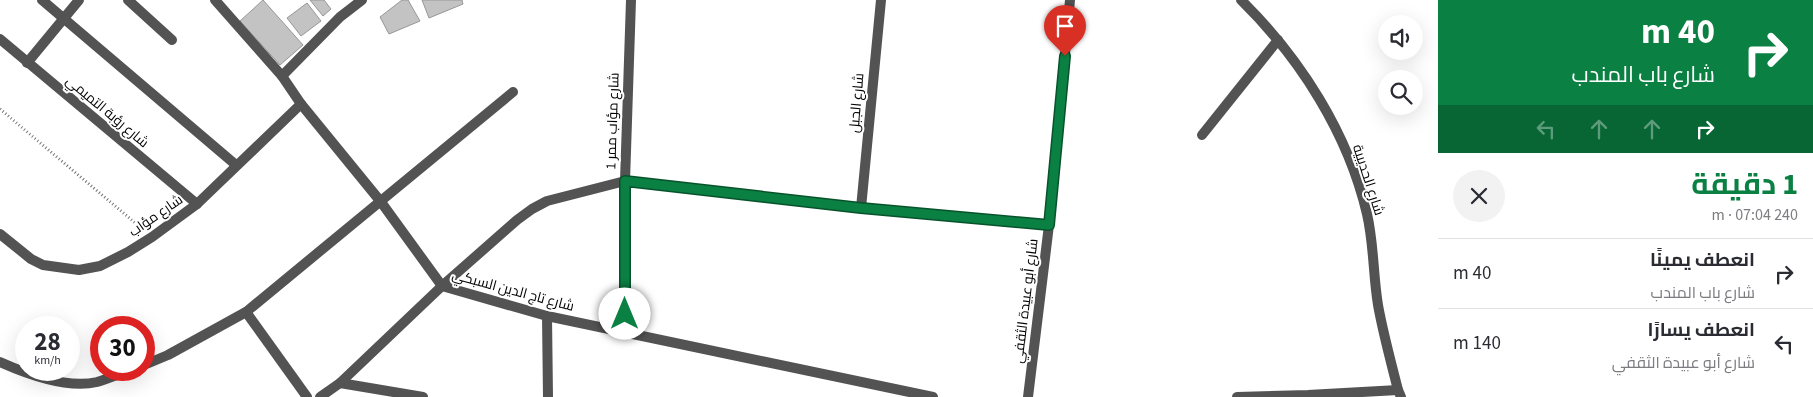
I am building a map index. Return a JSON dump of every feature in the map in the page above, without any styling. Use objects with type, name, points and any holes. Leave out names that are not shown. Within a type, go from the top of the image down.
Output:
[{"type":"street","points":[[42,0],[236,165]]},
{"type":"street","points":[[27,63],[79,0]]},
{"type":"street","points":[[128,0],[172,40]]},
{"type":"street","name":"شارع تاج الدين السبكي","points":[[215,0],[282,76],[301,104],[381,202],[442,286],[547,316],[625,334],[933,397]]},
{"type":"street","points":[[282,76],[340,16],[362,0]]},
{"type":"street","name":"شارع مؤاب ممر 1","points":[[625,334],[625,181],[631,0]]},
{"type":"street","name":"شارع الجبل","points":[[861,208],[880,0]]},
{"type":"street","name":"شارع أبو عبيدة الثقفي","points":[[1028,397],[1049,225],[1070,0]]},
{"type":"street","name":"شارع الحديبية","points":[[1241,0],[1278,40],[1303,72],[1324,107],[1355,177],[1367,214],[1378,304],[1400,393]]},
{"type":"street","name":"شارع رؤبة التميمي","points":[[0,39],[197,204]]},
{"type":"street","points":[[1202,135],[1278,40]]},
{"type":"street","points":[[155,360],[168,355],[246,312],[513,92]]},
{"type":"street","name":"شارع مؤاب","points":[[0,234],[31,259],[43,265],[79,270],[100,266],[152,237],[197,204],[301,104]]},
{"type":"street","points":[[320,397],[340,382],[442,286],[532,209],[547,201],[625,181],[861,208],[1049,225]]},
{"type":"street","points":[[246,312],[306,397]]},
{"type":"street","points":[[547,316],[548,397]]},
{"type":"street","points":[[0,362],[28,374],[66,383],[98,381]]},
{"type":"street","points":[[340,382],[423,397]]},
{"type":"street","points":[[1237,397],[1400,393]]},
{"type":"path","points":[[0,109],[152,237]]},
{"type":"building","points":[[263,0],[303,45],[280,65],[240,21]]},
{"type":"building","points":[[310,0],[324,0],[331,9],[323,16]]},
{"type":"building","points":[[402,0],[408,0],[420,21],[389,34],[380,17]]},
{"type":"building","points":[[422,0],[462,0],[463,4],[429,18]]},
{"type":"building","points":[[307,3],[321,21],[301,36],[287,18]]},
{"type":"route","points":[[625,314],[625,181],[861,208],[1049,225],[1065,56]]}]
